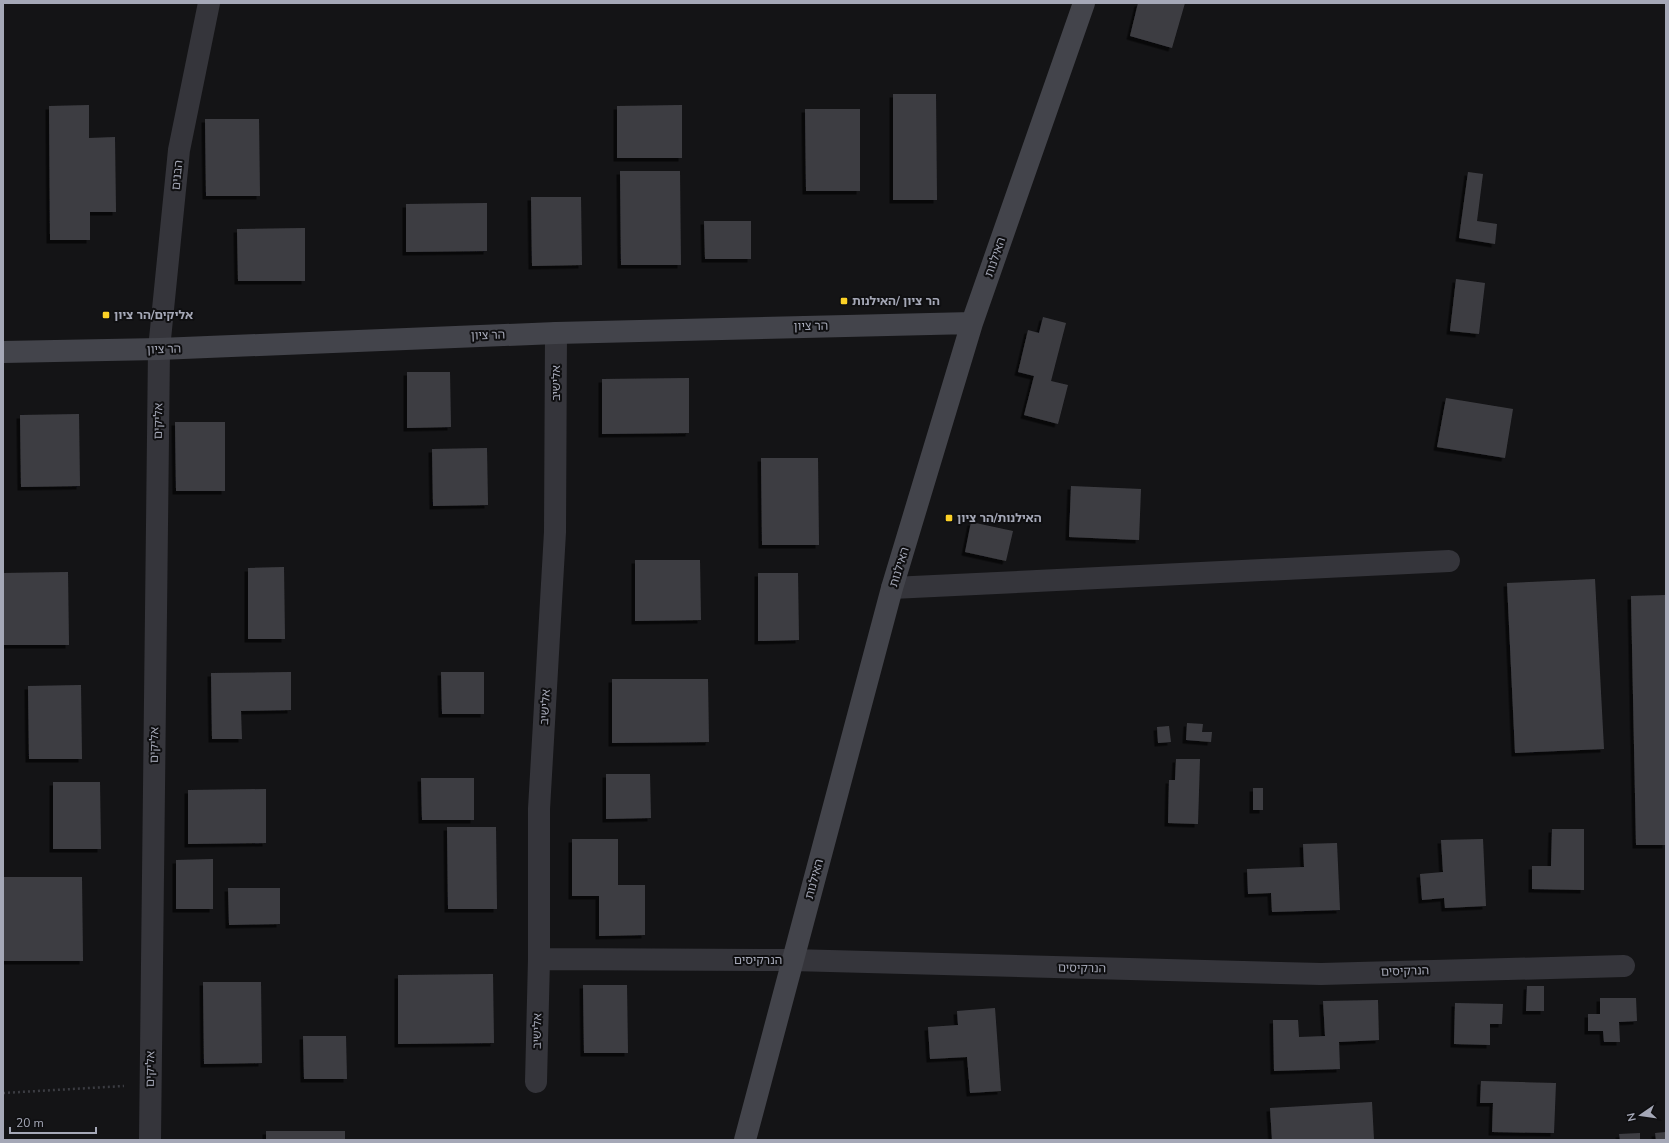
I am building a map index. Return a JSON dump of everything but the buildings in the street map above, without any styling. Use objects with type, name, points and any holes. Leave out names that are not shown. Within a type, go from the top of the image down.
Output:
[{"type":"main road","name":"האילנות","points":[[745,1140],[892,588],[972,323],[1084,3]]},
{"type":"main road","name":"הר ציון","points":[[3,352],[159,349],[556,332],[972,323]]},
{"type":"street","name":"הבנים","points":[[159,349],[179,150],[208,3]]},
{"type":"street","name":"אלישיב","points":[[536,1082],[539,959],[538,809],[555,532],[556,332]]},
{"type":"street","name":"אליקים","points":[[150,1140],[149,1084],[159,349]]},
{"type":"street","points":[[892,588],[1450,561]]},
{"type":"street","name":"הנרקיסים","points":[[539,959],[792,960],[1321,974],[1624,966]]},
{"type":"path","points":[[3,1093],[149,1084]]},
{"type":"place","name":"הר ציון /האילנות","points":[[844,301]]},
{"type":"place","name":"אליקים/הר ציון","points":[[106,315]]},
{"type":"place","name":"האילנות/הר ציון","points":[[949,518]]}]
